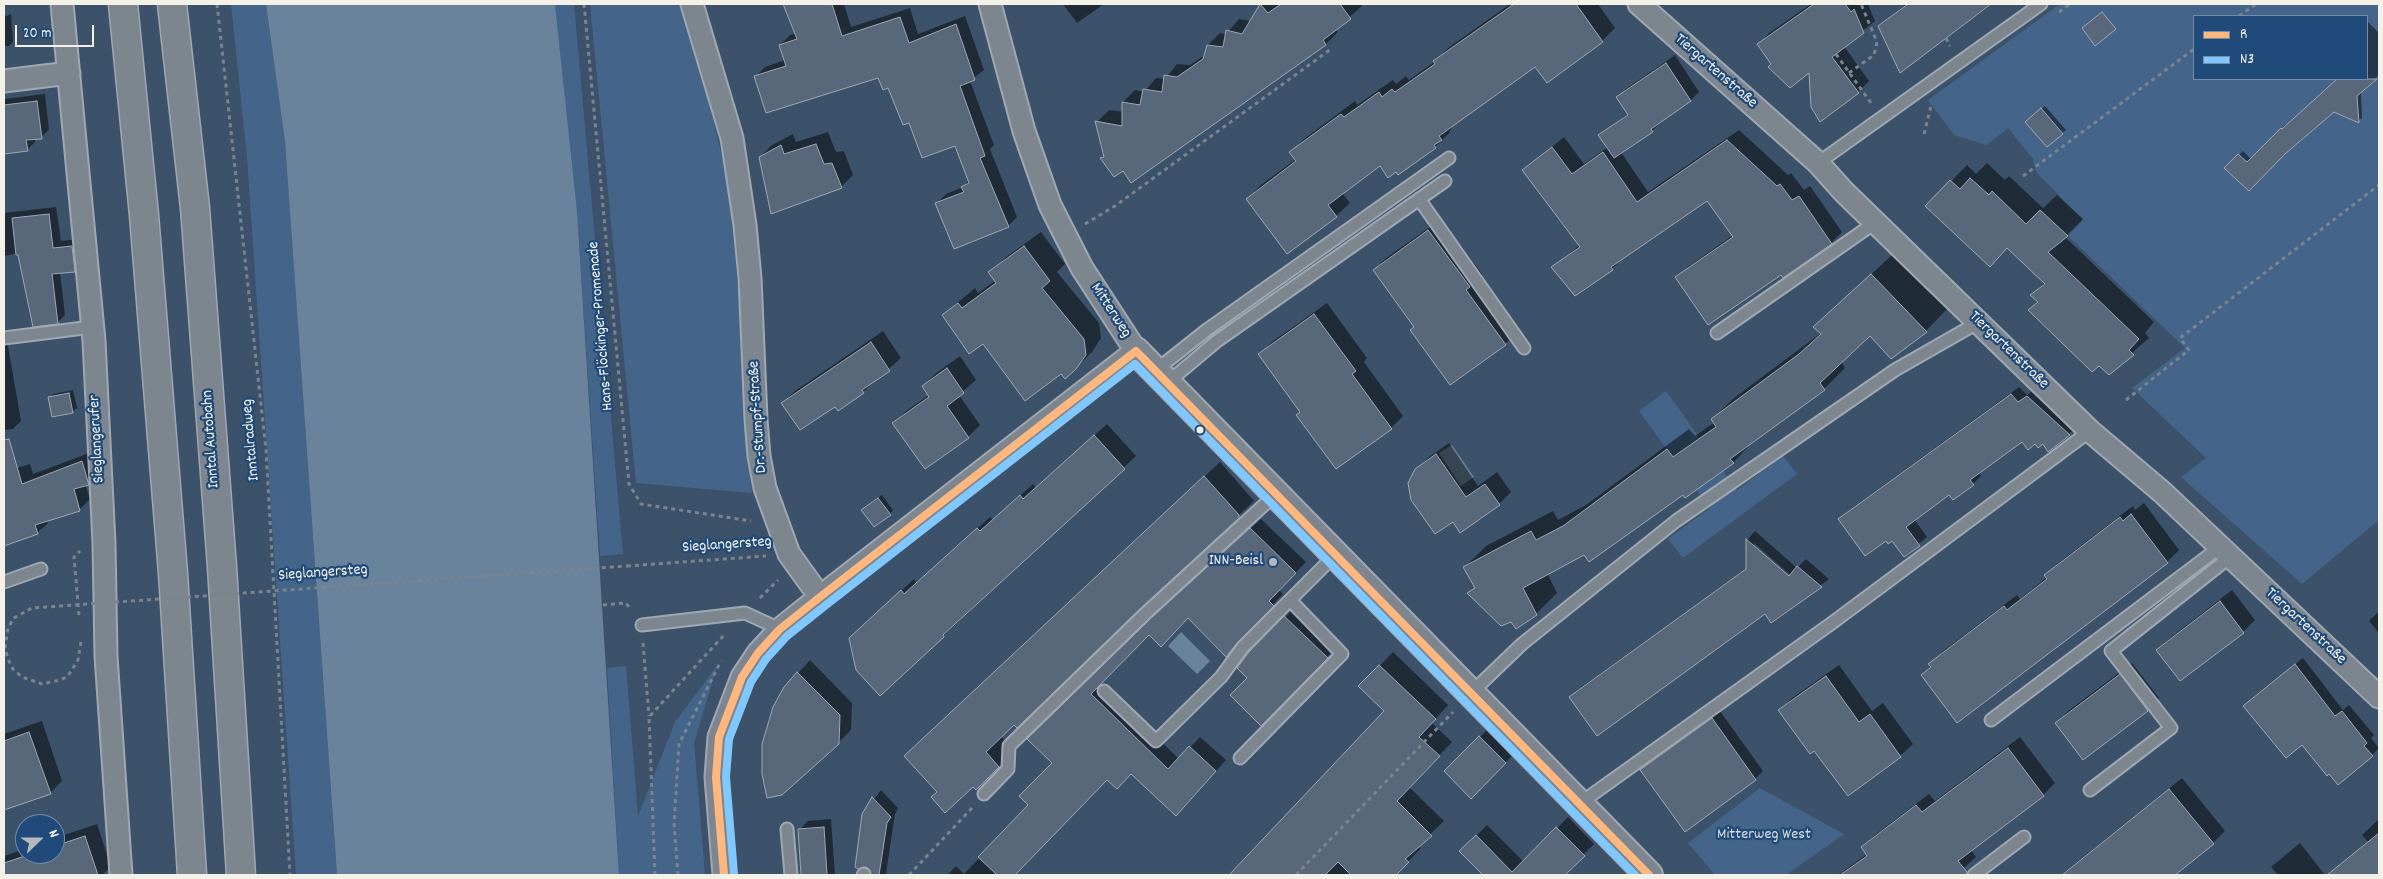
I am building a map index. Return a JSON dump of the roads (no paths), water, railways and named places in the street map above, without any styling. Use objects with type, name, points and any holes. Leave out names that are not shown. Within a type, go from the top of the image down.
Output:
[{"type":"highway","points":[[123,4],[144,215],[173,573],[192,875]]},
{"type":"highway","name":"Inntal Autobahn","points":[[172,4],[195,208],[222,567],[241,875]]},
{"type":"street","name":"Sieglangerufer","points":[[62,4],[92,327],[104,543],[106,656],[121,875]]},
{"type":"street","name":"Dr.-Stumpf-Straße","points":[[692,4],[732,138],[748,252],[759,456],[765,488],[789,554],[820,597]]},
{"type":"street","name":"Mitterweg","points":[[990,4],[1033,160],[1047,197],[1082,268],[1136,351],[1649,875]]},
{"type":"street","name":"Tiergartenstraße","points":[[1639,4],[1818,164],[2090,431],[2162,492],[2379,697]]},
{"type":"street","points":[[4,81],[69,73]]},
{"type":"street","points":[[724,875],[716,777],[719,737],[742,677],[758,653],[780,629],[820,597],[1136,351]]},
{"type":"lane","points":[[1818,164],[2041,4]]},
{"type":"lane","points":[[1161,377],[1208,328],[1449,158]]},
{"type":"lane","points":[[1161,377],[1217,341],[1445,181]]},
{"type":"lane","points":[[1419,199],[1524,348]]},
{"type":"lane","points":[[1717,333],[1876,222]]},
{"type":"lane","points":[[1471,693],[1522,644],[1676,521],[1887,375],[1979,322]]},
{"type":"lane","points":[[4,338],[92,327]]},
{"type":"lane","points":[[1579,804],[1832,623],[2090,431]]},
{"type":"lane","points":[[984,794],[1008,769],[1008,746],[1146,613],[1276,494]]},
{"type":"lane","points":[[1991,720],[2225,552]]},
{"type":"lane","points":[[2090,790],[2171,728],[2111,651],[2225,552]]},
{"type":"lane","points":[[1104,691],[1156,741],[1221,677],[1243,647],[1336,555]]},
{"type":"lane","points":[[4,582],[41,569]]},
{"type":"lane","points":[[1240,758],[1342,654],[1290,600]]},
{"type":"lane","points":[[642,625],[745,613],[780,629]]},
{"type":"lane","points":[[787,829],[791,875]]},
{"type":"lane","points":[[1974,875],[2024,836]]},
{"type":"place","name":"INN-Beisl","points":[[1273,562]]},
{"type":"park label","name":"Mitterweg West","points":[[1764,836]]}]
